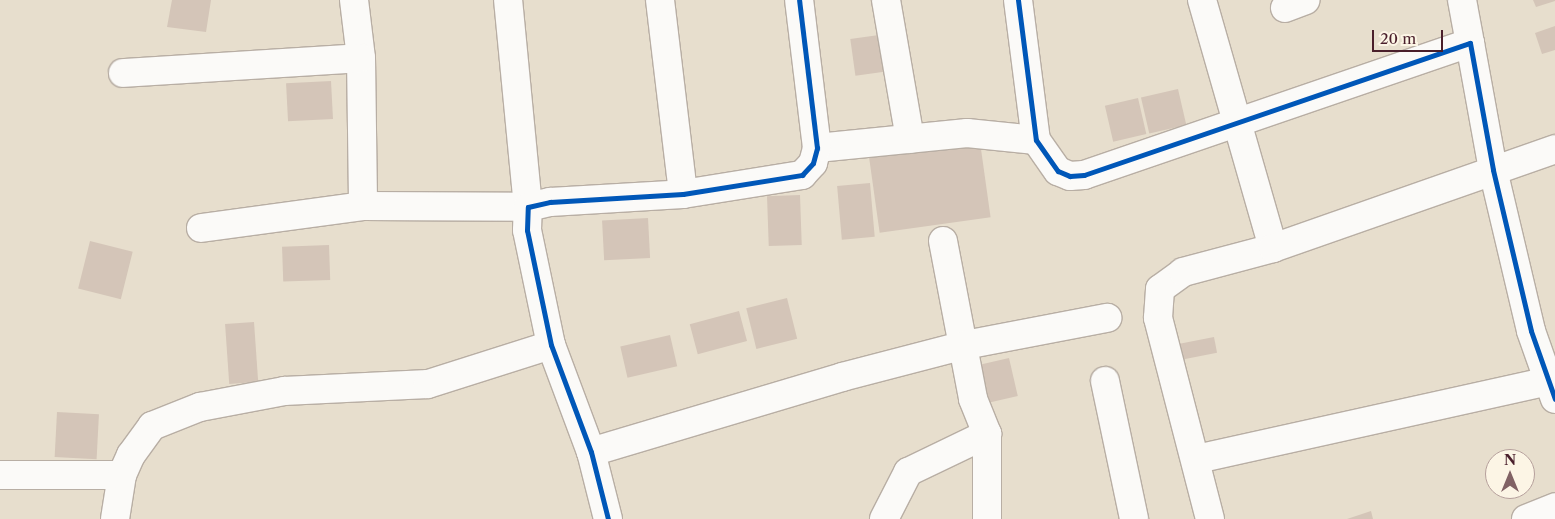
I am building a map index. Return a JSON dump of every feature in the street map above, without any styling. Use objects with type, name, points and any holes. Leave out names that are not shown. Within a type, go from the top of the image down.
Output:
[{"type":"street","points":[[354,0],[362,58],[363,206]]},
{"type":"street","points":[[508,0],[528,208],[527,230],[551,345],[591,452],[608,519]]},
{"type":"street","points":[[660,0],[683,194]]},
{"type":"street","points":[[201,228],[363,206],[528,208],[550,202],[683,194],[802,175],[813,163],[817,148],[799,0]]},
{"type":"street","points":[[886,0],[910,139]]},
{"type":"street","points":[[1018,0],[1036,140],[1058,170],[1070,176],[1084,175],[1470,43]]},
{"type":"street","points":[[1202,0],[1235,122],[1273,248]]},
{"type":"street","points":[[1197,459],[1552,390],[1531,331],[1493,170],[1462,0]]},
{"type":"street","points":[[123,73],[362,58]]},
{"type":"street","points":[[817,148],[967,133],[1036,140]]},
{"type":"street","points":[[1210,519],[1197,459],[1158,318],[1160,289],[1183,272],[1273,248],[1555,149]]},
{"type":"street","points":[[943,240],[965,345],[973,399],[988,434],[987,519]]},
{"type":"street","points":[[591,452],[842,377],[965,345],[1107,318]]},
{"type":"street","points":[[114,519],[122,474],[131,455],[152,426],[200,407],[284,391],[428,384],[551,345]]},
{"type":"street","points":[[1105,381],[1134,519]]},
{"type":"street","points":[[884,519],[908,472],[988,434]]},
{"type":"street","points":[[0,475],[122,474]]},
{"type":"street","points":[[1526,519],[1555,507]]},
{"type":"building","points":[[172,0],[211,0],[206,32],[167,27]]},
{"type":"building","points":[[1533,0],[1555,0],[1555,1],[1536,7]]},
{"type":"building","points":[[1555,26],[1555,50],[1542,54],[1535,33]]},
{"type":"building","points":[[879,35],[884,72],[855,76],[850,39]]},
{"type":"building","points":[[331,81],[333,119],[288,121],[286,83]]},
{"type":"building","points":[[1178,89],[1186,125],[1149,134],[1141,98]]},
{"type":"building","points":[[1138,98],[1146,134],[1113,142],[1105,106]]},
{"type":"building","points":[[980,142],[991,217],[880,233],[869,158]]},
{"type":"building","points":[[870,183],[875,237],[842,240],[837,186]]},
{"type":"building","points":[[800,195],[802,245],[769,246],[767,196]]},
{"type":"building","points":[[648,218],[650,258],[604,260],[602,220]]},
{"type":"building","points":[[90,241],[133,252],[121,299],[78,289]]},
{"type":"building","points":[[329,245],[330,280],[283,282],[282,247]]},
{"type":"building","points":[[787,298],[797,339],[756,349],[746,308]]},
{"type":"building","points":[[739,311],[747,341],[698,354],[690,324]]},
{"type":"building","points":[[254,322],[258,382],[229,384],[225,324]]},
{"type":"building","points":[[670,335],[677,366],[628,378],[620,346]]},
{"type":"building","points":[[1214,337],[1217,353],[1183,359],[1180,344]]},
{"type":"building","points":[[1009,358],[1018,396],[990,403],[981,365]]},
{"type":"building","points":[[57,412],[99,414],[97,459],[55,457]]},
{"type":"building","points":[[1371,511],[1373,519],[1347,519]]},
{"type":"cycle path","points":[[608,519],[591,452],[551,345],[527,230],[528,207],[550,202],[683,194],[802,175],[813,163],[817,148],[799,0]]},
{"type":"cycle path","points":[[1018,0],[1036,140],[1058,171],[1070,176],[1084,175],[1470,43],[1493,170],[1531,331],[1555,399]]}]
